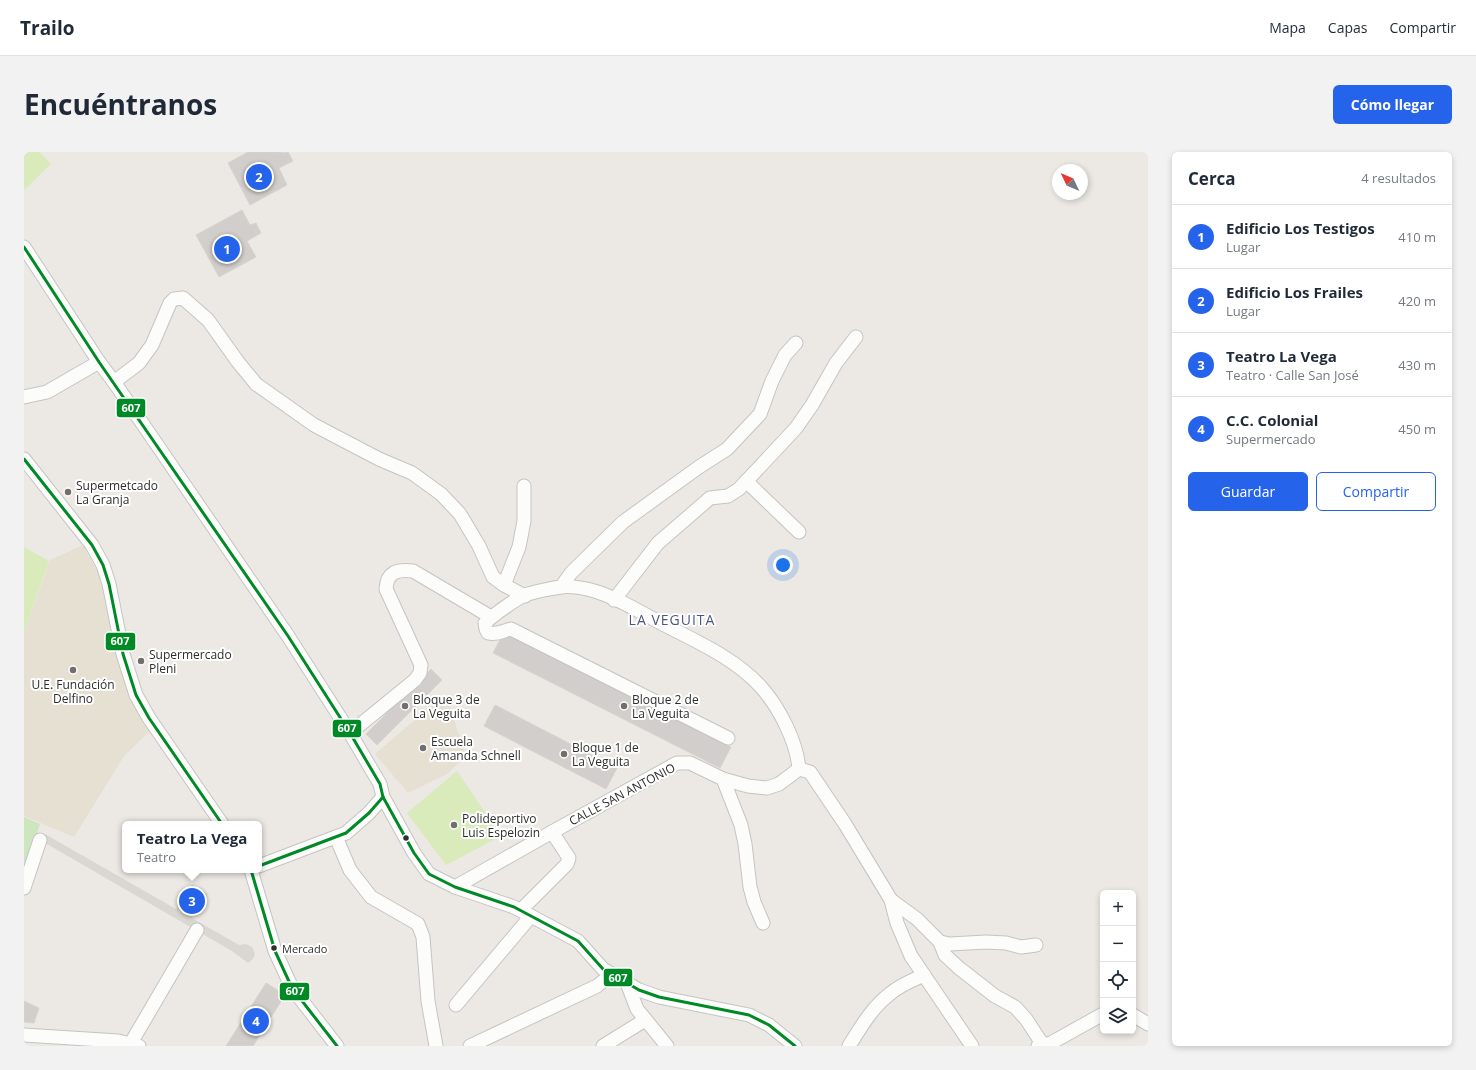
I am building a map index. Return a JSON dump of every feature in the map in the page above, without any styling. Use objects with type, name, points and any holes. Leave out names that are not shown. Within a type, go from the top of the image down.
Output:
[{"type":"street","points":[[24,247],[99,362],[288,636],[350,733],[380,784],[383,797],[414,853],[429,874],[455,887],[514,907],[578,941],[602,969],[639,990],[659,997],[749,1015],[769,1025],[795,1046]]},
{"type":"street","points":[[114,382],[139,363],[152,345],[170,303],[174,299],[183,298],[208,320],[256,384],[314,425],[379,459],[412,473],[441,494],[460,514],[479,546],[493,577],[504,585],[525,596]]},
{"type":"street","points":[[614,600],[658,543],[710,498],[728,496],[739,489],[796,428],[812,405],[836,363],[856,337]]},
{"type":"street","points":[[561,587],[571,573],[624,522],[699,467],[728,449],[760,414],[772,381],[785,355],[796,343]]},
{"type":"street","points":[[24,397],[47,392],[99,362]]},
{"type":"street","points":[[24,459],[92,545],[103,565],[123,654],[136,695],[149,718],[220,821]]},
{"type":"street","points":[[746,481],[799,532]]},
{"type":"street","points":[[504,585],[518,548],[524,521],[524,486]]},
{"type":"street","points":[[350,733],[416,680],[420,673],[421,665],[386,589],[386,582],[394,573],[402,570],[412,571],[491,617]]},
{"type":"street","points":[[728,738],[511,629],[495,634],[488,633],[485,623],[491,617],[525,596],[561,587],[590,590],[627,605],[707,647],[746,673],[762,688],[775,707],[795,746],[799,769],[810,772],[845,824],[891,900],[897,923],[911,956],[972,1046]]},
{"type":"street","name":"CALLE SAN ANTONIO","points":[[455,887],[677,763],[690,763],[722,779],[748,786],[767,788],[779,784],[799,769]]},
{"type":"street","points":[[722,779],[741,825],[745,844],[750,887],[754,902],[763,922]]},
{"type":"street","points":[[262,865],[346,833],[369,813],[383,797]]},
{"type":"street","points":[[456,1005],[526,913],[567,864],[569,858],[552,832]]},
{"type":"street","points":[[336,836],[350,870],[371,897],[418,924],[423,937],[428,1001],[436,1046]]},
{"type":"street","points":[[24,888],[40,840]]},
{"type":"street","points":[[252,873],[275,951],[292,988],[337,1046]]},
{"type":"street","points":[[891,900],[916,919],[940,942],[945,955],[959,968],[995,996],[1015,1007],[1026,1019],[1040,1046],[1051,1043],[1100,1016]]},
{"type":"street","points":[[24,1035],[118,1041],[135,1045],[197,930]]},
{"type":"street","points":[[940,942],[950,944],[986,942],[1006,943],[1021,947],[1036,945]]},
{"type":"street","points":[[470,1046],[597,986],[612,974]]},
{"type":"street","points":[[849,1046],[865,1020],[878,1004],[892,992],[924,974]]},
{"type":"street","points":[[627,983],[637,1009],[666,1046]]},
{"type":"street","points":[[1136,1017],[1148,1024]]},
{"type":"street","points":[[603,1046],[645,1020]]},
{"type":"shaded area","name":"U.E. Fundación Delfino","points":[[83,545],[99,574],[114,646],[131,693],[150,731],[124,756],[74,837],[24,816],[24,634],[50,560]]},
{"type":"shaded area","name":"Escuela Amanda Schnell","points":[[444,695],[453,716],[466,756],[447,774],[408,793],[375,754]]},
{"type":"shaded area","points":[[43,833],[239,945],[246,944],[252,947],[255,954],[253,959],[248,963],[232,951],[40,840]]},
{"type":"green space","points":[[24,152],[39,152],[51,164],[24,190]]},
{"type":"green space","points":[[24,547],[49,561],[24,633]]},
{"type":"green space","name":"Polideportivo Luis Espelozin","points":[[457,771],[501,836],[446,865],[407,813]]},
{"type":"green space","points":[[24,817],[40,824],[24,871]]},
{"type":"building","points":[[248,152],[288,152],[293,161],[279,168],[287,185],[250,205],[228,163]]},
{"type":"building","points":[[242,210],[250,225],[256,223],[261,233],[247,241],[256,257],[219,277],[196,235]]},
{"type":"building","name":"Bloque 2 de La Veguita","points":[[504,632],[731,747],[720,768],[493,653]]},
{"type":"building","name":"Bloque 3 de La Veguita","points":[[431,669],[442,680],[377,745],[366,734]]},
{"type":"building","name":"Bloque 1 de La Veguita","points":[[495,705],[617,768],[606,789],[484,726]]},
{"type":"building","points":[[192,885],[207,894],[192,917],[177,909]]},
{"type":"building","points":[[266,983],[285,995],[253,1046],[226,1046]]},
{"type":"building","points":[[24,1001],[39,1008],[34,1023],[24,1022]]},
{"type":"transit line","name":"607","points":[[24,247],[99,362],[288,636],[350,733],[380,784],[383,797],[414,853],[429,874],[455,887],[514,907],[578,941],[603,969],[639,990],[659,997],[749,1015],[769,1025],[795,1046]]},
{"type":"transit line","name":"607","points":[[24,459],[92,545],[103,565],[109,584],[123,654],[136,695],[149,718],[220,821]]},
{"type":"transit line","name":"607","points":[[262,865],[346,833],[369,813],[383,797]]},
{"type":"transit line","name":"607","points":[[252,873],[275,951],[292,988],[337,1046]]},
{"type":"place","name":"Edificio Los Frailes","points":[[259,177]]},
{"type":"place","name":"Edificio Los Testigos","points":[[227,249]]},
{"type":"place","name":"Supermetcado La Granja","points":[[68,492]]},
{"type":"place","name":"Supermercado Pleni","points":[[141,661]]},
{"type":"place","name":"U.E. Fundación Delfino","points":[[73,670]]},
{"type":"place","name":"Bloque 3 de La Veguita","points":[[405,706]]},
{"type":"place","name":"Bloque 2 de La Veguita","points":[[624,706]]},
{"type":"place","name":"Escuela Amanda Schnell","points":[[423,748]]},
{"type":"place","name":"Bloque 1 de La Veguita","points":[[564,754]]},
{"type":"place","name":"Polideportivo Luis Espelozin","points":[[454,825]]},
{"type":"place","name":"Teatro La Vega","points":[[192,901]]},
{"type":"place","name":"Mercado","points":[[274,948]]},
{"type":"place","name":"C.C. Colonial","points":[[256,1021]]},
{"type":"district","name":"LA VEGUITA","points":[[672,619]]}]
